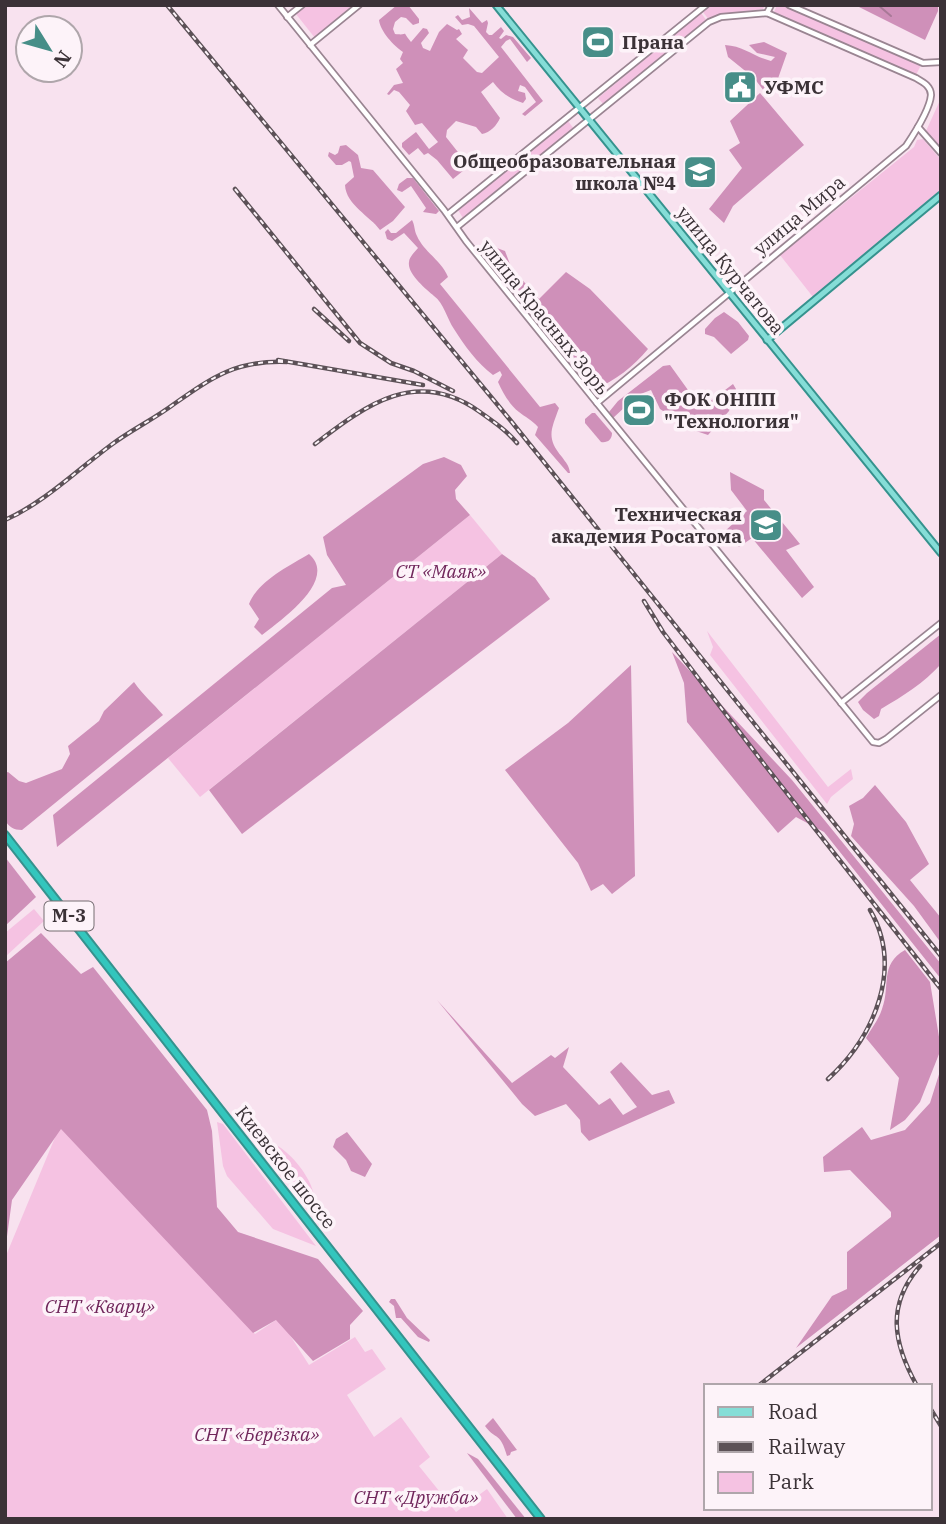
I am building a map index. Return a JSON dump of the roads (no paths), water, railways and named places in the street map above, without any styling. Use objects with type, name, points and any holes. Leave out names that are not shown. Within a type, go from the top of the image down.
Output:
[{"type":"highway","name":"Киевское шоссе","points":[[5,835],[541,1519]]},
{"type":"main road","name":"улица Курчатова","points":[[496,5],[941,553]]},
{"type":"main road","points":[[767,340],[941,195]]},
{"type":"street","name":"улица Красных Зорь","points":[[278,5],[873,742],[879,743],[886,739],[941,695]]},
{"type":"street","points":[[287,17],[302,5]]},
{"type":"street","points":[[310,45],[359,5]]},
{"type":"street","points":[[448,214],[706,5]]},
{"type":"street","points":[[457,227],[715,19],[767,13],[771,5]]},
{"type":"street","points":[[789,5],[923,63],[939,63]]},
{"type":"street","name":"улица Мира","points":[[597,403],[906,146],[918,127],[931,95],[929,88],[916,78],[767,13]]},
{"type":"street","points":[[918,127],[941,153]]},
{"type":"street","points":[[841,703],[941,623]]},
{"type":"waterway","points":[[878,5],[891,16]]},
{"type":"railway","points":[[167,5],[511,421],[941,956]]},
{"type":"railway","points":[[235,189],[360,343],[391,363],[414,371],[453,391]]},
{"type":"railway","points":[[314,309],[349,341]]},
{"type":"railway","points":[[278,360],[423,385]]},
{"type":"railway","points":[[5,520],[34,504],[119,440],[214,378],[240,367],[287,362]]},
{"type":"railway","points":[[315,444],[373,404],[414,392],[435,392],[457,399],[480,412],[517,443]]},
{"type":"railway","points":[[644,601],[663,632],[764,764],[941,989]]},
{"type":"railway","points":[[828,1079],[859,1043],[879,1000],[884,978],[884,955],[880,932],[870,910]]},
{"type":"railway","points":[[761,1384],[941,1243]]},
{"type":"railway","points":[[916,1384],[903,1355],[897,1324],[902,1295],[920,1266]]},
{"type":"railway","points":[[932,1411],[941,1426]]},
{"type":"place","name":"Прана","points":[[598,42]]},
{"type":"place","name":"УФМС","points":[[740,87]]},
{"type":"place","name":"Общеобразовательная школа №4","points":[[700,172]]},
{"type":"place","name":"ФОК ОНПП \"Технология\"","points":[[639,410]]},
{"type":"place","name":"Техническая академия Росатома","points":[[766,525]]},
{"type":"park label","name":"СТ «Маяк»","points":[[441,571]]},
{"type":"park label","name":"СНТ «Кварц»","points":[[100,1306]]},
{"type":"park label","name":"СНТ «Берёзка»","points":[[257,1434]]},
{"type":"park label","name":"СНТ «Дружба»","points":[[416,1497]]}]
